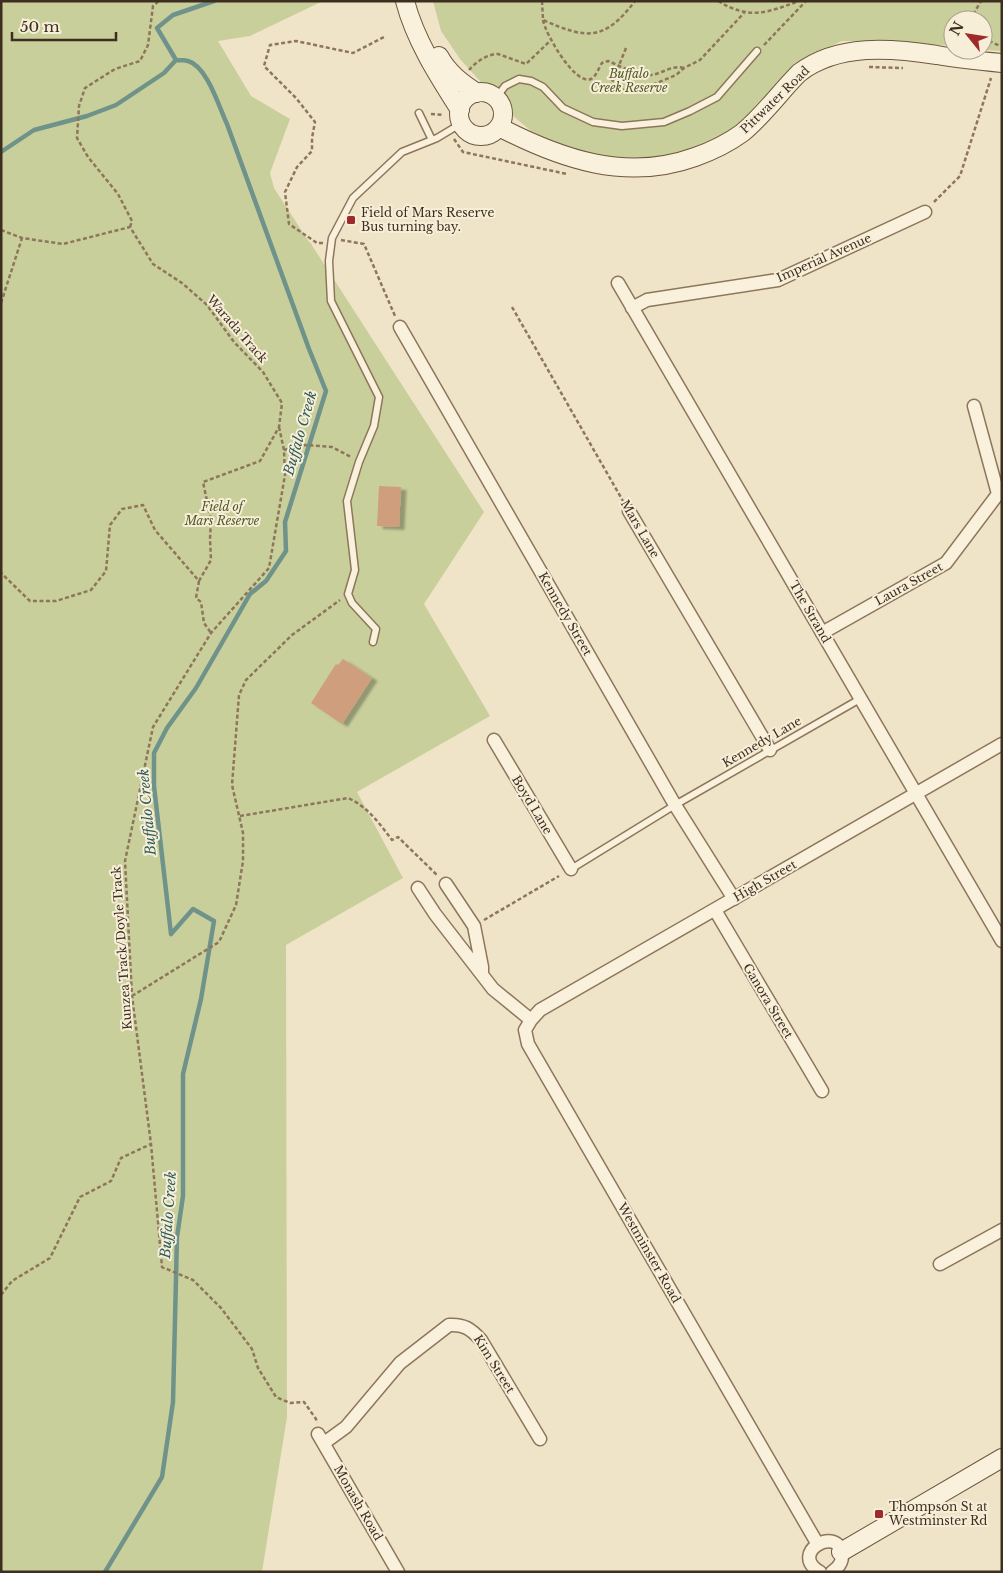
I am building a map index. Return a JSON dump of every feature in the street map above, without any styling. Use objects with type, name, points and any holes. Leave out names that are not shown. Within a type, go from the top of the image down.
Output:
[{"type":"main road","points":[[406,1],[408,14],[424,47],[440,79],[461,117],[470,133],[482,136],[489,135],[499,128],[503,115],[496,98],[484,93],[477,93],[466,99],[461,117]]},
{"type":"main road","points":[[414,1],[424,27],[444,66],[477,93]]},
{"type":"main road","name":"Pittwater Road","points":[[499,128],[547,150],[580,161],[620,167],[662,166],[682,162],[715,150],[730,142],[743,132],[800,73],[809,66],[832,56],[871,50],[897,50],[997,69]]},
{"type":"main road","points":[[841,1552],[1002,1458]]},
{"type":"street","name":"Imperial Avenue","points":[[632,308],[647,300],[778,280],[924,212]]},
{"type":"street","name":"The Strand","points":[[618,283],[1002,941]]},
{"type":"street","name":"Kennedy Street","points":[[400,327],[675,805],[734,899]]},
{"type":"street","name":"Laura Street","points":[[822,633],[946,563],[998,494],[974,406]]},
{"type":"street","name":"Mars Lane","points":[[629,511],[770,750]]},
{"type":"street","name":"Boyd Lane","points":[[494,740],[570,869]]},
{"type":"street","name":"High Street","points":[[531,1020],[540,1010],[1002,744]]},
{"type":"street","points":[[446,884],[474,926],[482,974]]},
{"type":"street","points":[[418,888],[494,989],[531,1020]]},
{"type":"street","name":"Ganora Street","points":[[715,910],[822,1091]]},
{"type":"street","name":"Westminster Road","points":[[531,1020],[525,1030],[528,1044],[817,1543]]},
{"type":"street","points":[[940,1264],[1002,1230]]},
{"type":"street","name":"Kim Street","points":[[321,1439],[346,1427],[400,1363],[449,1325],[459,1324],[472,1330],[481,1340],[540,1439]]},
{"type":"street","name":"Monash Road","points":[[321,1439],[398,1572]]},
{"type":"street","points":[[811,1569],[811,1550],[817,1543],[827,1541],[832,1542],[841,1552],[839,1566],[832,1572]]},
{"type":"lane","points":[[496,98],[504,86],[519,79],[531,81],[543,87],[563,108],[593,122],[622,126],[664,122],[718,97],[757,51]]},
{"type":"lane","points":[[419,113],[432,140]]},
{"type":"lane","points":[[373,642],[376,629],[352,603],[348,594],[355,570],[347,501],[359,462],[374,426],[379,397],[331,301],[329,261],[332,240],[353,198],[402,152],[432,140],[461,117]]},
{"type":"lane","name":"Kennedy Lane","points":[[675,805],[860,699]]},
{"type":"lane","points":[[570,869],[675,805]]},
{"type":"path","name":"Warada Track","points":[[159,1],[153,6],[148,44],[140,61],[115,69],[85,88],[79,106],[77,138],[88,157],[118,194],[132,221],[130,227],[154,264],[182,283],[206,305],[234,342],[263,372],[282,403],[279,427]]},
{"type":"path","points":[[542,1],[543,20],[551,40],[567,64],[585,80],[590,80],[594,77],[602,63],[608,61],[645,75],[653,75],[678,66],[684,68]]},
{"type":"path","points":[[543,20],[577,34],[592,33],[609,28],[626,13],[635,1]]},
{"type":"path","points":[[718,1],[744,13],[766,12],[799,1]]},
{"type":"path","points":[[757,51],[806,1]]},
{"type":"path","points":[[626,48],[611,85],[629,92],[638,91],[676,75],[684,68],[700,60],[744,13]]},
{"type":"path","points":[[386,36],[353,53],[296,41],[270,45],[264,66],[296,98],[315,122],[312,151],[297,167],[285,192],[289,224],[317,243],[332,240],[364,244],[400,327]]},
{"type":"path","points":[[526,64],[551,40]]},
{"type":"path","points":[[924,212],[960,176],[997,69]]},
{"type":"path","points":[[1,230],[22,238],[63,244],[130,227]]},
{"type":"path","points":[[1,303],[22,238]]},
{"type":"path","name":"Mars Lane","points":[[512,308],[629,511]]},
{"type":"path","points":[[211,633],[204,623],[201,602],[196,598],[199,581],[211,560],[211,520],[203,482],[260,461],[279,427]]},
{"type":"path","name":"Kunzea Track/Doyle Track","points":[[279,427],[284,450],[285,475],[269,568],[211,633],[153,727],[125,861],[132,996],[151,1144],[162,1267],[193,1280],[221,1308],[252,1349],[258,1368],[276,1397],[290,1403],[304,1402],[316,1418],[321,1439]]},
{"type":"path","points":[[284,450],[305,445],[332,447],[359,462]]},
{"type":"path","points":[[1,574],[30,601],[56,601],[92,590],[106,571],[110,525],[122,509],[143,505],[155,530],[199,581]]},
{"type":"path","points":[[132,996],[219,942],[236,905],[243,861],[243,833],[232,785],[239,695],[246,680],[292,635],[348,594]]},
{"type":"path","points":[[240,816],[348,798],[375,817],[392,840],[398,837],[446,884]]},
{"type":"path","points":[[474,926],[570,869]]},
{"type":"path","points":[[1,1295],[12,1280],[50,1258],[80,1197],[111,1181],[121,1158],[151,1144]]},
{"type":"green space","name":"Field of Mars Reserve","points":[[1,1],[323,1],[250,36],[218,41],[251,96],[290,119],[270,173],[274,188],[484,512],[424,604],[490,716],[357,792],[403,878],[286,945],[287,1417],[262,1572],[1,1572]]},
{"type":"green space","name":"Buffalo Creek Reserve","points":[[433,1],[1002,1],[1002,51],[993,51],[993,10],[943,10],[943,45],[904,42],[842,41],[795,63],[746,116],[717,143],[667,159],[600,160],[537,136],[507,111],[460,59],[441,31]]},
{"type":"building","points":[[379,486],[401,487],[399,527],[377,526]]},
{"type":"building","points":[[343,659],[372,678],[342,724],[311,703],[336,664],[338,665]]},
{"type":"waterway","name":"Buffalo Creek","points":[[176,60],[157,28],[173,15],[214,1]]},
{"type":"waterway","points":[[1,152],[34,130],[87,116],[116,105],[164,73],[176,60]]},
{"type":"waterway","name":"Buffalo Creek","points":[[105,1572],[162,1477],[173,1402],[177,1237],[183,1196],[183,1074],[201,999],[214,921],[193,909],[171,934],[154,786],[154,753],[167,728],[196,688],[250,594],[266,581],[286,551],[285,522],[326,391],[216,98],[207,79],[195,64],[176,60]]},
{"type":"place","name":"Field of Mars Reserve Bus turning bay.","points":[[351,220]]},
{"type":"place","name":"Thompson St at Westminster Rd","points":[[879,1514]]}]
